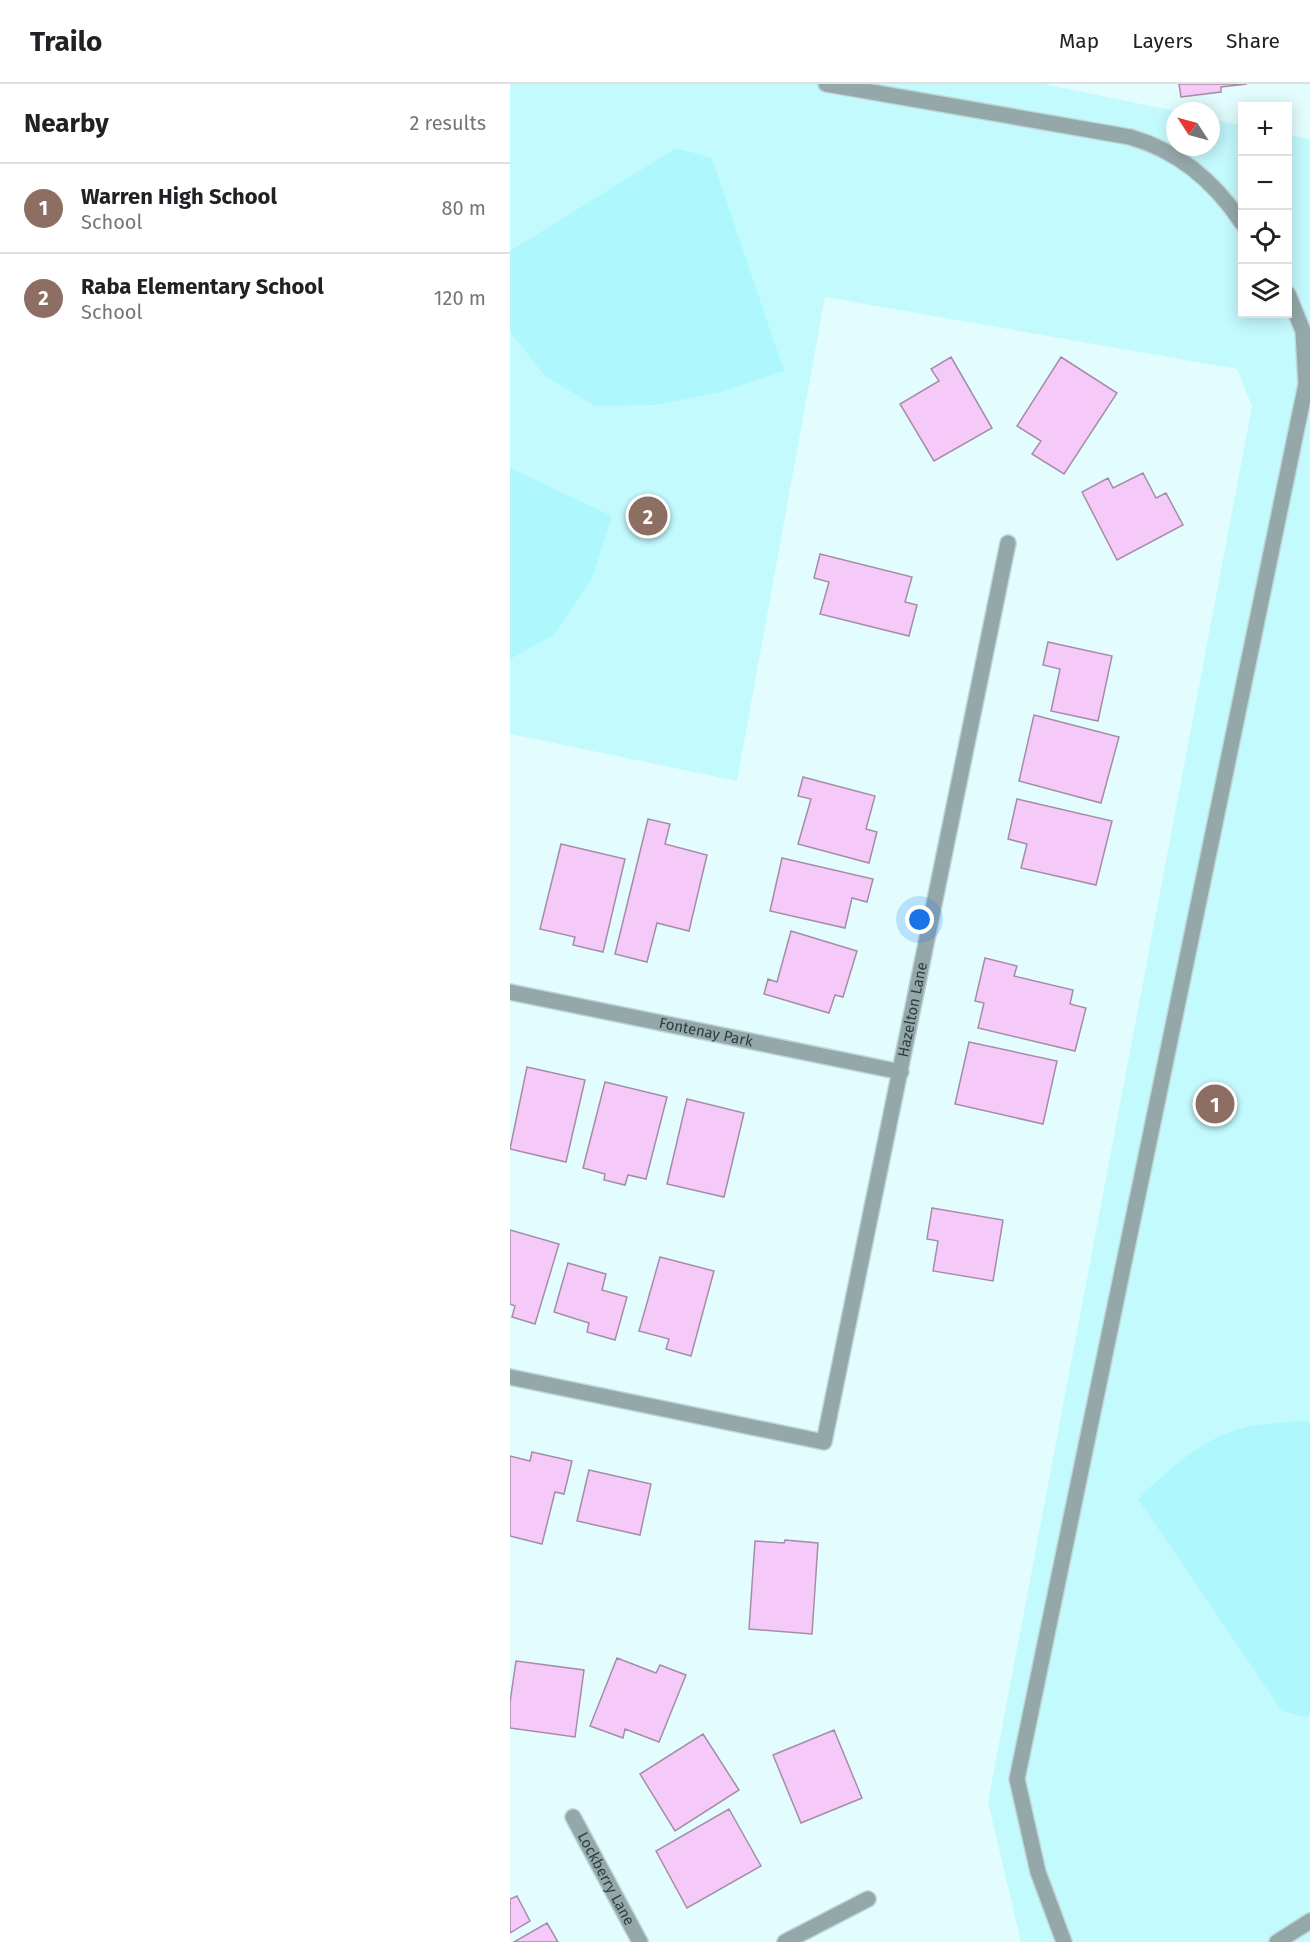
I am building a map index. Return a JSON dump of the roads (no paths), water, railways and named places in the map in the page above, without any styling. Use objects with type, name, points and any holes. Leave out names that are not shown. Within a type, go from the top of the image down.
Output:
[{"type":"street","points":[[826,84],[1130,137],[1159,145],[1196,170],[1217,189],[1238,218]]},
{"type":"street","points":[[1064,1942],[1038,1872],[1017,1779],[1306,384],[1304,331],[1292,305]]},
{"type":"street","name":"Hazelton Lane","points":[[510,1377],[824,1442],[1008,543]]},
{"type":"street","name":"Fontenay Park","points":[[510,992],[901,1072]]},
{"type":"street","name":"Lockberry Lane","points":[[573,1816],[640,1942]]},
{"type":"street","points":[[785,1942],[868,1899]]},
{"type":"street","points":[[1277,1942],[1310,1922]]},
{"type":"place","name":"Raba Elementary School","points":[[648,516]]},
{"type":"place","name":"Warren High School","points":[[1215,1104]]}]
